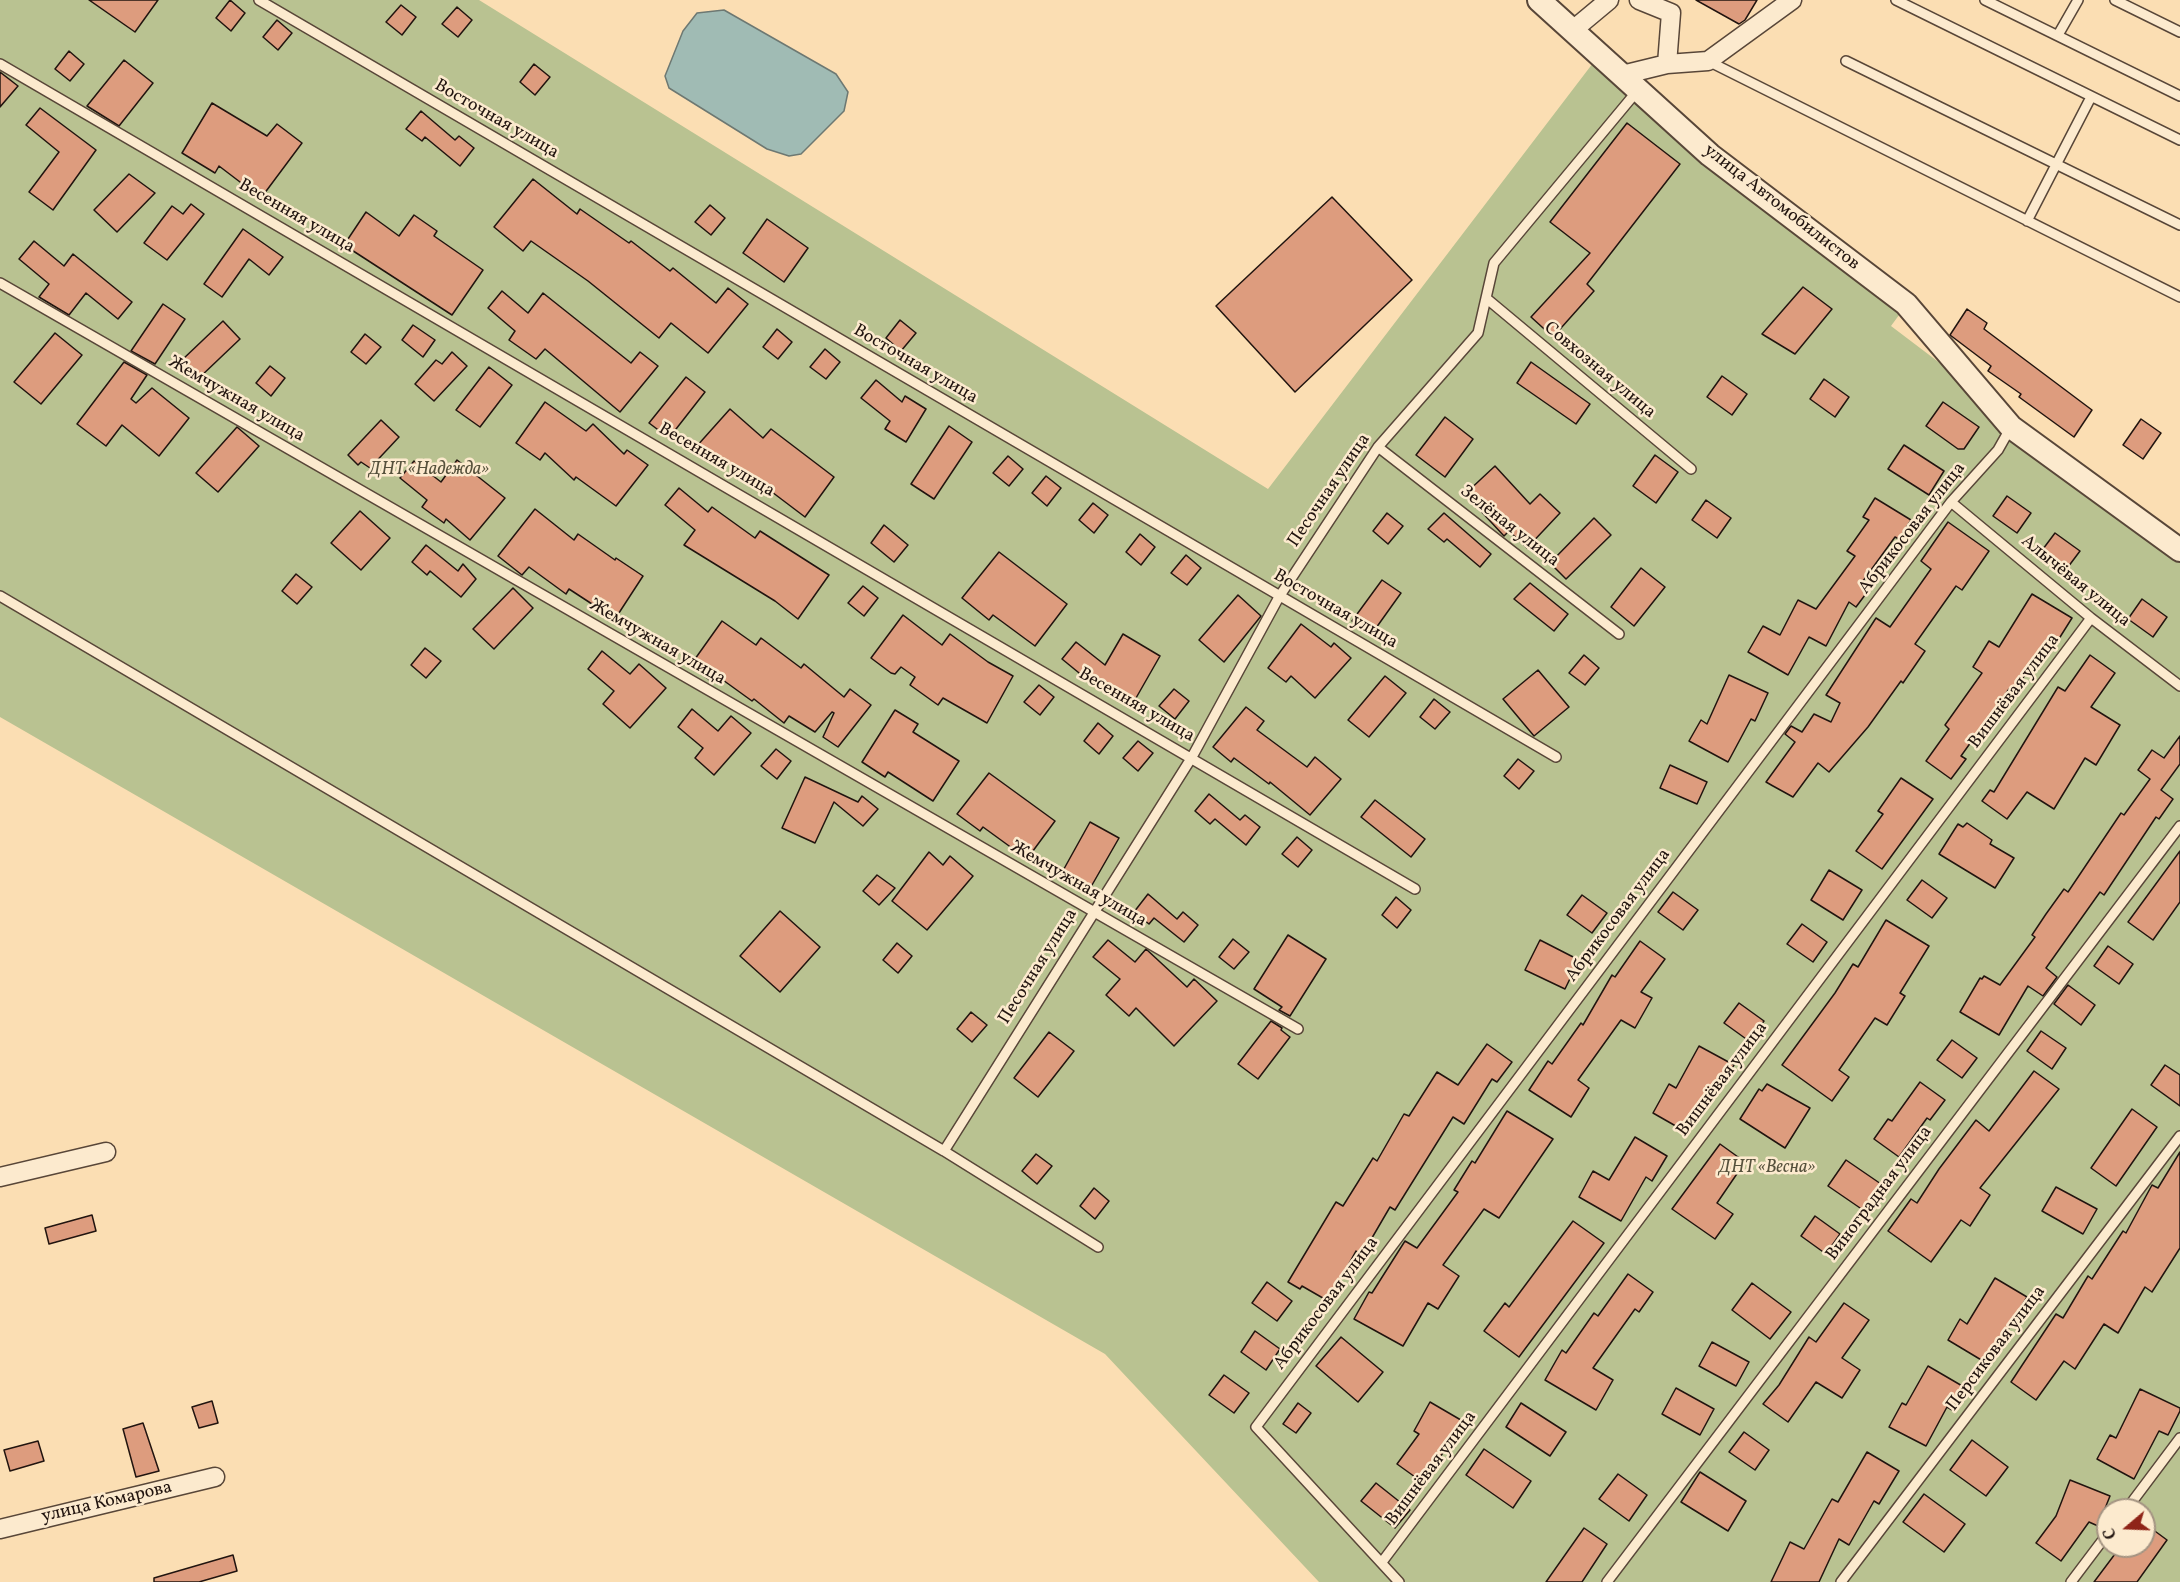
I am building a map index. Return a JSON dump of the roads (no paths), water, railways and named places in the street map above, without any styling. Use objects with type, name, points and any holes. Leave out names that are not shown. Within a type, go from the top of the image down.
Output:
[{"type":"street","name":"улица Автомобилистов","points":[[1539,0],[1710,155],[1906,304],[2011,427],[2180,550]]},
{"type":"street","points":[[1573,30],[1609,0]]},
{"type":"street","points":[[1639,0],[1671,13],[1667,64]]},
{"type":"street","points":[[1630,82],[1667,64],[1708,61],[1792,0]]},
{"type":"street","points":[[0,1177],[106,1152]]},
{"type":"street","name":"улица Комарова","points":[[0,1529],[215,1477]]},
{"type":"lane","name":"Восточная улица","points":[[259,0],[1556,757]]},
{"type":"lane","points":[[1896,0],[2180,140]]},
{"type":"lane","points":[[1985,0],[2180,96]]},
{"type":"lane","points":[[2058,35],[2078,0]]},
{"type":"lane","points":[[2115,0],[2180,32]]},
{"type":"lane","points":[[1708,61],[2180,297]]},
{"type":"lane","points":[[1846,62],[2180,225]]},
{"type":"lane","name":"Весенняя улица","points":[[0,64],[1415,889]]},
{"type":"lane","name":"Песочная улица","points":[[945,1151],[1191,757],[1279,597],[1378,447],[1478,333],[1494,263],[1630,82]]},
{"type":"lane","points":[[2027,221],[2091,97]]},
{"type":"lane","name":"Жемчужная улица","points":[[0,283],[1092,913],[1298,1029]]},
{"type":"lane","name":"Совхозная улица","points":[[1486,298],[1691,470]]},
{"type":"lane","name":"Абрикосовая улица","points":[[1383,1562],[1256,1427],[1951,502],[1998,450],[2011,427]]},
{"type":"lane","name":"Зелёная улица","points":[[1378,447],[1619,634]]},
{"type":"lane","name":"Алычёвая улица","points":[[1951,502],[2091,618],[2180,686]]},
{"type":"lane","points":[[0,596],[945,1151],[1098,1247]]},
{"type":"lane","name":"Вишнёвая улица","points":[[1383,1562],[2091,618]]},
{"type":"lane","name":"Виноградная улица","points":[[1607,1582],[2180,826]]},
{"type":"lane","name":"Персиковая улица","points":[[1841,1582],[2180,1136]]},
{"type":"lane","points":[[2135,1498],[2180,1438]]},
{"type":"lane","points":[[2071,1582],[2096,1549]]},
{"type":"lane","points":[[1383,1562],[1399,1582]]},
{"type":"water","points":[[724,10],[836,74],[848,92],[844,111],[801,154],[789,156],[767,149],[669,88],[665,76],[683,31],[697,13]]},
{"type":"park label","name":"ДНТ «Надежда»","points":[[429,471]]},
{"type":"park label","name":"ДНТ «Весна»","points":[[1767,1169]]}]
